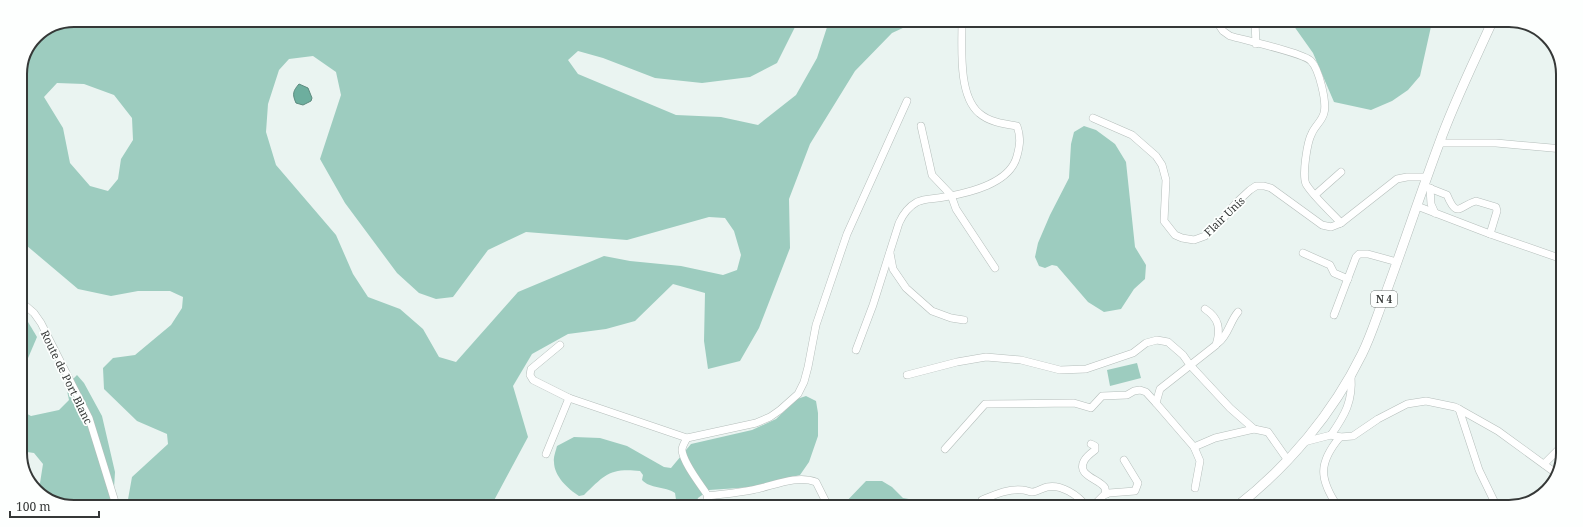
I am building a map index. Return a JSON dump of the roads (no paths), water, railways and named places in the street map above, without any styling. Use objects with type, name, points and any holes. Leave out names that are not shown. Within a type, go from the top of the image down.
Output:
[{"type":"main road","name":"N 4","points":[[1245,500],[1303,443],[1326,415],[1351,376],[1363,353],[1417,206],[1427,184],[1439,143],[1490,27]]},
{"type":"street","points":[[856,350],[873,305],[899,222],[904,213],[909,208],[923,200],[951,196],[992,183],[1009,172],[1016,162],[1020,135],[1017,126],[999,124],[990,120],[980,114],[971,102],[966,87],[962,66],[962,27]]},
{"type":"street","points":[[1220,27],[1230,36],[1300,55],[1311,60],[1320,77],[1324,96],[1324,114],[1312,133],[1309,141],[1304,175],[1306,184],[1341,223],[1397,179],[1407,177],[1427,184],[1448,195],[1451,206],[1457,209],[1461,209],[1476,201],[1496,207],[1497,210],[1490,234]]},
{"type":"street","points":[[1255,27],[1256,44]]},
{"type":"street","points":[[560,345],[532,369],[530,375],[533,380],[569,398],[686,438],[756,423],[770,417],[780,410],[798,394],[804,382],[816,325],[848,234],[907,101]]},
{"type":"street","name":"Flair Unis","points":[[1093,118],[1132,135],[1156,156],[1162,165],[1166,180],[1164,221],[1175,234],[1182,238],[1194,240],[1205,236],[1221,221],[1236,203],[1256,186],[1271,188],[1322,225],[1332,227],[1341,223]]},
{"type":"street","points":[[921,126],[932,175],[951,196],[956,209],[995,268]]},
{"type":"street","points":[[1439,143],[1496,143],[1556,148]]},
{"type":"street","points":[[1315,195],[1341,172]]},
{"type":"street","points":[[1427,184],[1430,204],[1435,213]]},
{"type":"street","points":[[1417,206],[1556,257]]},
{"type":"street","points":[[890,251],[893,269],[906,288],[932,311],[951,318],[964,320]]},
{"type":"street","points":[[1303,253],[1330,265],[1334,273],[1348,279]]},
{"type":"street","points":[[1334,315],[1356,257],[1359,254],[1368,254],[1397,262]]},
{"type":"street","name":"Route de Port Blanc","points":[[27,308],[34,313],[41,323],[89,418],[114,500]]},
{"type":"street","points":[[1204,309],[1211,314],[1219,327],[1219,335],[1216,345]]},
{"type":"street","points":[[1156,403],[1160,389],[1222,341],[1230,323],[1238,312]]},
{"type":"street","points":[[907,375],[957,362],[986,357],[1021,360],[1060,370],[1086,369],[1133,353],[1146,343],[1158,340],[1168,342],[1183,355],[1190,365],[1230,408],[1254,429]]},
{"type":"street","points":[[1331,435],[1338,426],[1351,396],[1351,376]]},
{"type":"street","points":[[945,449],[984,404],[1074,403],[1091,408],[1102,396],[1127,395],[1134,391],[1140,390],[1146,392],[1194,447],[1200,461],[1195,488]]},
{"type":"street","points":[[546,454],[569,398]]},
{"type":"street","points":[[1303,443],[1331,435],[1340,437],[1353,436],[1378,419],[1407,404],[1426,401],[1459,409],[1498,431],[1552,470]]},
{"type":"street","points":[[1459,409],[1479,470],[1494,500]]},
{"type":"street","points":[[1194,447],[1215,438],[1254,429],[1268,432],[1287,459]]},
{"type":"street","points":[[1333,500],[1325,481],[1324,466],[1329,450],[1340,437]]},
{"type":"street","points":[[686,438],[683,447],[684,458],[708,496],[707,500]]},
{"type":"street","points":[[1091,444],[1095,446],[1095,450],[1084,462],[1082,468],[1084,472],[1102,485],[1106,494]]},
{"type":"street","points":[[1544,464],[1556,452]]},
{"type":"street","points":[[1100,500],[1106,494],[1132,492],[1137,488],[1138,483],[1124,460]]},
{"type":"street","points":[[708,496],[751,490],[792,480],[810,480],[816,482],[825,500]]},
{"type":"street","points":[[982,500],[999,493],[1018,490],[1034,492],[1046,487],[1054,487],[1063,489],[1079,500]]}]
